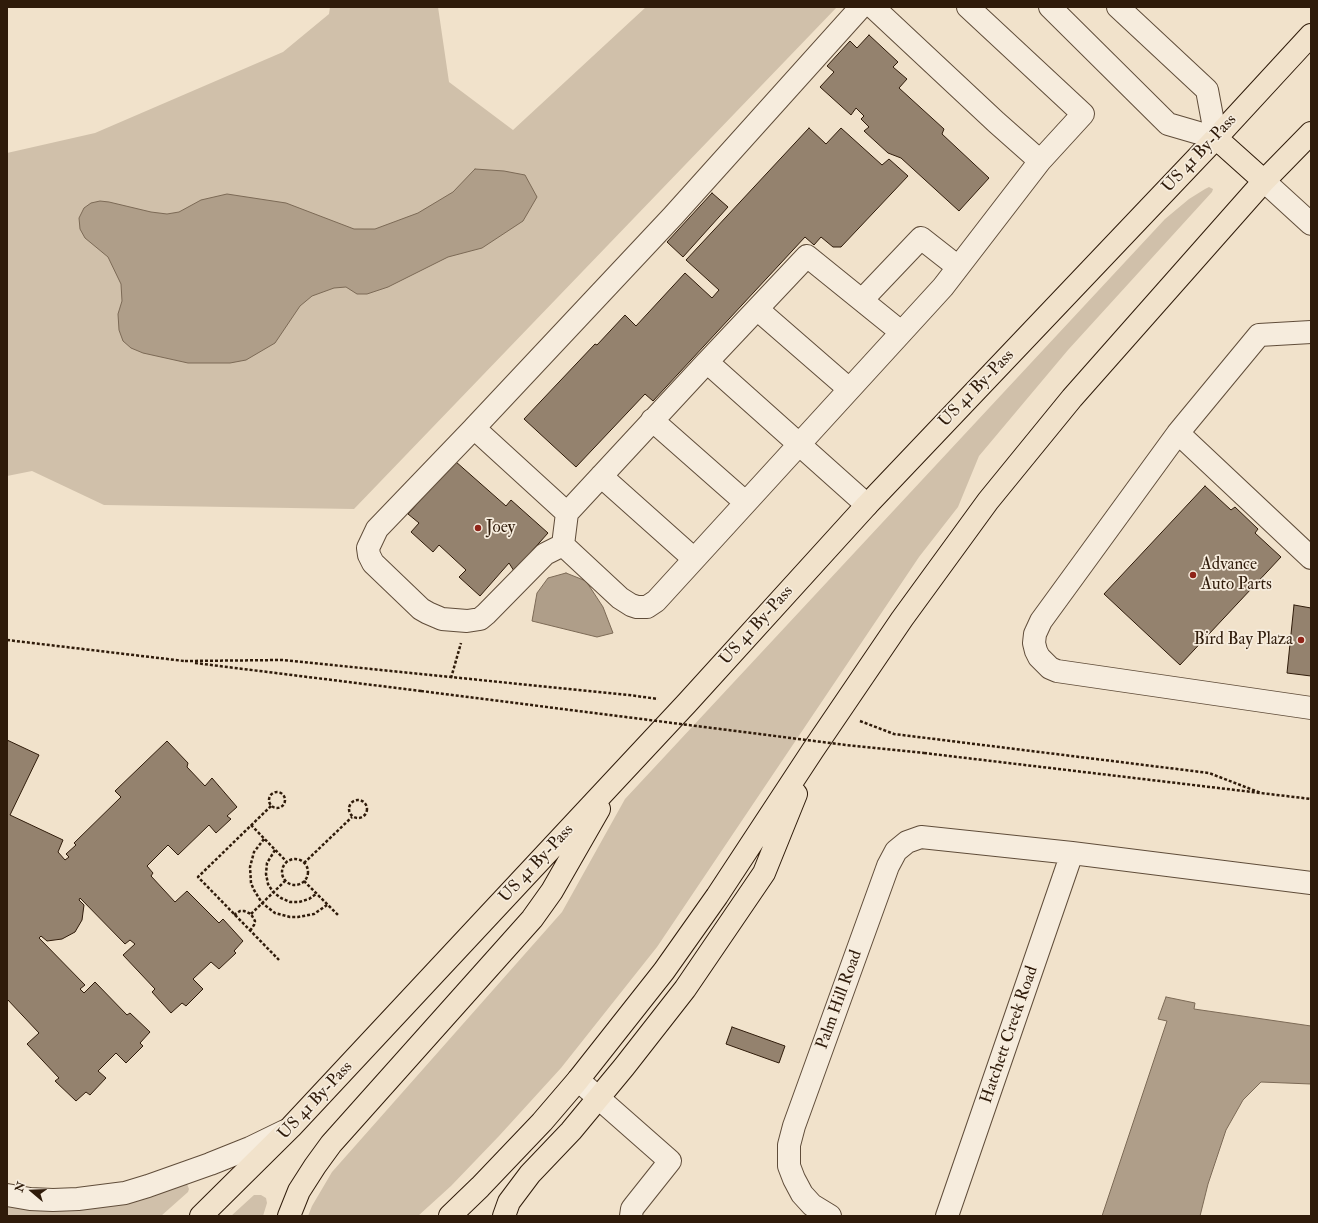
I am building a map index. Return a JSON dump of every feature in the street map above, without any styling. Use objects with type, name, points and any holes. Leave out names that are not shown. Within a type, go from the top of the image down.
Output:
[{"type":"main road","name":"US 41 By-Pass","points":[[201,1216],[292,1127],[687,704],[867,505],[1216,138],[1311,35]]},
{"type":"main road","points":[[450,1216],[542,1122],[578,1080],[664,971],[717,896],[813,750],[902,619],[988,501],[1072,398],[1264,181],[1311,133]]},
{"type":"main road","points":[[1216,138],[1264,181]]},
{"type":"main road","points":[[504,1216],[509,1202],[530,1174],[571,1131],[599,1098],[685,989],[764,873],[813,750]]},
{"type":"main road","points":[[289,1216],[299,1191],[315,1166],[332,1144],[532,919],[552,891],[618,777]]},
{"type":"street","points":[[563,545],[545,554],[480,619],[467,622],[442,619],[421,609],[373,563],[369,555],[368,548],[376,529],[474,428],[673,216],[861,7]]},
{"type":"street","points":[[873,7],[1040,161]]},
{"type":"street","points":[[563,545],[620,598],[631,605],[637,607],[647,607],[656,601],[942,287],[1040,161],[1083,114],[968,7]]},
{"type":"street","points":[[1050,7],[1168,124],[1216,138],[1207,90],[1121,8]]},
{"type":"street","points":[[1264,181],[1311,224]]},
{"type":"street","points":[[862,300],[921,238],[958,267]]},
{"type":"street","points":[[563,545],[567,512],[807,256],[901,332]]},
{"type":"street","points":[[757,309],[849,389]]},
{"type":"street","points":[[1311,332],[1259,335],[1178,433],[1041,621],[1035,634],[1034,643],[1036,651],[1044,663],[1057,671],[1311,708]]},
{"type":"street","points":[[706,362],[867,505]]},
{"type":"street","points":[[652,420],[745,502]]},
{"type":"street","points":[[474,428],[567,512]]},
{"type":"street","points":[[1178,433],[1311,558]]},
{"type":"street","points":[[601,476],[694,559]]},
{"type":"street","name":"Palm Hill Road","points":[[830,1216],[812,1205],[802,1194],[789,1166],[789,1145],[794,1126],[888,866],[896,851],[907,842],[920,837],[1072,853]]},
{"type":"street","points":[[1072,853],[1311,883]]},
{"type":"street","name":"Hatchett Creek Road","points":[[947,1216],[1072,853]]},
{"type":"street","points":[[578,1080],[670,1161],[632,1209],[631,1216]]},
{"type":"street","points":[[7,1195],[30,1199],[53,1200],[86,1198],[125,1193],[243,1151],[292,1127]]},
{"type":"path","points":[[451,678],[467,622]]},
{"type":"path","points":[[7,640],[185,661],[846,745],[1311,799]]},
{"type":"path","points":[[185,661],[282,660],[629,695],[687,704]]},
{"type":"path","points":[[838,713],[894,734],[1209,773],[1261,793]]},
{"type":"path","points":[[276,791],[283,794],[285,800],[281,806],[276,808],[271,806],[269,801],[271,794],[276,791]]},
{"type":"path","points":[[354,800],[362,800],[368,808],[365,816],[359,818],[352,817],[349,811],[350,805],[354,800]]},
{"type":"path","points":[[271,806],[198,877],[278,960]]},
{"type":"path","points":[[304,863],[352,817]]},
{"type":"path","points":[[251,825],[287,862]]},
{"type":"path","points":[[264,839],[254,852],[250,867],[251,883],[262,903],[275,913],[298,918],[314,914],[327,905]]},
{"type":"path","points":[[275,850],[267,863],[266,874],[268,884],[273,892],[290,902],[304,900],[316,894]]},
{"type":"path","points":[[297,859],[304,863],[307,866],[308,874],[304,881],[292,884],[286,880],[282,871],[287,862],[297,859]]},
{"type":"path","points":[[251,914],[286,880]]},
{"type":"path","points":[[304,881],[339,916]]},
{"type":"path","points":[[234,915],[240,911],[251,914],[254,925],[250,931]]},
{"type":"shaded area","points":[[330,7],[438,7],[449,82],[513,130],[646,7],[837,7],[354,509],[104,505],[32,471],[7,476],[7,153],[95,133],[283,52],[329,14]]},
{"type":"shaded area","points":[[475,169],[504,171],[525,175],[537,197],[523,221],[482,248],[448,257],[388,287],[367,294],[357,294],[346,287],[334,288],[312,296],[300,306],[275,343],[246,360],[230,363],[188,363],[143,353],[131,348],[123,341],[119,330],[118,314],[122,301],[121,284],[108,257],[85,238],[80,229],[79,218],[84,208],[91,203],[100,201],[109,202],[151,212],[167,214],[179,212],[201,200],[227,194],[286,203],[354,229],[375,229],[418,213],[453,192]]},
{"type":"shaded area","points":[[1209,187],[1213,189],[1212,192],[1068,350],[979,456],[958,507],[919,557],[657,947],[561,1068],[451,1186],[418,1216],[308,1216],[312,1206],[332,1172],[562,912],[625,799],[1165,219],[1189,199]]},
{"type":"shaded area","points":[[566,573],[586,581],[603,607],[613,633],[597,637],[532,621],[537,593],[548,578]]},
{"type":"shaded area","points":[[1166,997],[1195,1003],[1194,1009],[1311,1026],[1311,1084],[1261,1082],[1243,1100],[1226,1130],[1208,1184],[1200,1216],[1102,1216],[1167,1021],[1158,1019]]},
{"type":"shaded area","points":[[187,1184],[189,1189],[188,1192],[161,1216],[7,1216],[7,1203]]},
{"type":"shaded area","points":[[254,1195],[261,1195],[266,1198],[267,1203],[263,1216],[231,1216]]},
{"type":"building","points":[[869,35],[898,62],[893,67],[907,79],[899,88],[944,129],[942,134],[989,178],[959,211],[901,158],[888,153],[864,131],[869,127],[861,119],[864,116],[856,108],[851,115],[820,87],[834,72],[827,66],[850,41],[857,48]]},
{"type":"building","points":[[809,128],[826,144],[841,128],[882,165],[889,159],[908,176],[841,247],[833,247],[821,237],[814,245],[805,237],[653,401],[645,394],[576,467],[524,419],[595,344],[597,345],[625,315],[636,326],[685,273],[712,298],[719,290],[686,260]]},
{"type":"building","points":[[712,193],[728,207],[683,257],[667,242]]},
{"type":"building","name":"Joey","points":[[455,461],[506,506],[511,500],[548,533],[514,571],[509,563],[480,596],[459,577],[466,570],[439,545],[433,552],[411,532],[419,523],[408,514]]},
{"type":"building","name":"Advance Auto Parts","points":[[1205,486],[1231,510],[1235,507],[1258,529],[1255,533],[1281,557],[1180,665],[1104,594]]},
{"type":"building","name":"Bird Bay Plaza","points":[[1294,605],[1311,608],[1311,676],[1287,673]]},
{"type":"building","points":[[7,740],[39,755],[10,815],[63,840],[58,852],[65,860],[69,857],[66,854],[76,845],[74,843],[121,797],[115,791],[167,741],[188,763],[187,767],[205,786],[212,778],[237,807],[227,816],[231,819],[216,833],[209,825],[178,855],[168,845],[147,866],[153,873],[151,876],[175,902],[187,891],[219,923],[223,919],[243,941],[234,951],[236,953],[219,969],[211,962],[193,979],[203,989],[186,1006],[182,1003],[171,1013],[152,992],[155,989],[123,955],[135,944],[130,940],[125,944],[80,898],[79,900],[84,905],[82,920],[75,932],[62,939],[47,941],[41,936],[39,938],[85,985],[80,989],[84,993],[95,982],[127,1015],[130,1013],[150,1032],[140,1043],[143,1046],[126,1063],[116,1053],[98,1071],[106,1078],[90,1095],[86,1092],[76,1101],[55,1081],[59,1078],[27,1044],[39,1033],[7,999]]},
{"type":"building","points":[[732,1027],[785,1046],[779,1063],[726,1044]]},
{"type":"place","name":"Joey","points":[[478,528]]},
{"type":"place","name":"Advance Auto Parts","points":[[1193,575]]},
{"type":"place","name":"Bird Bay Plaza","points":[[1301,640]]}]
